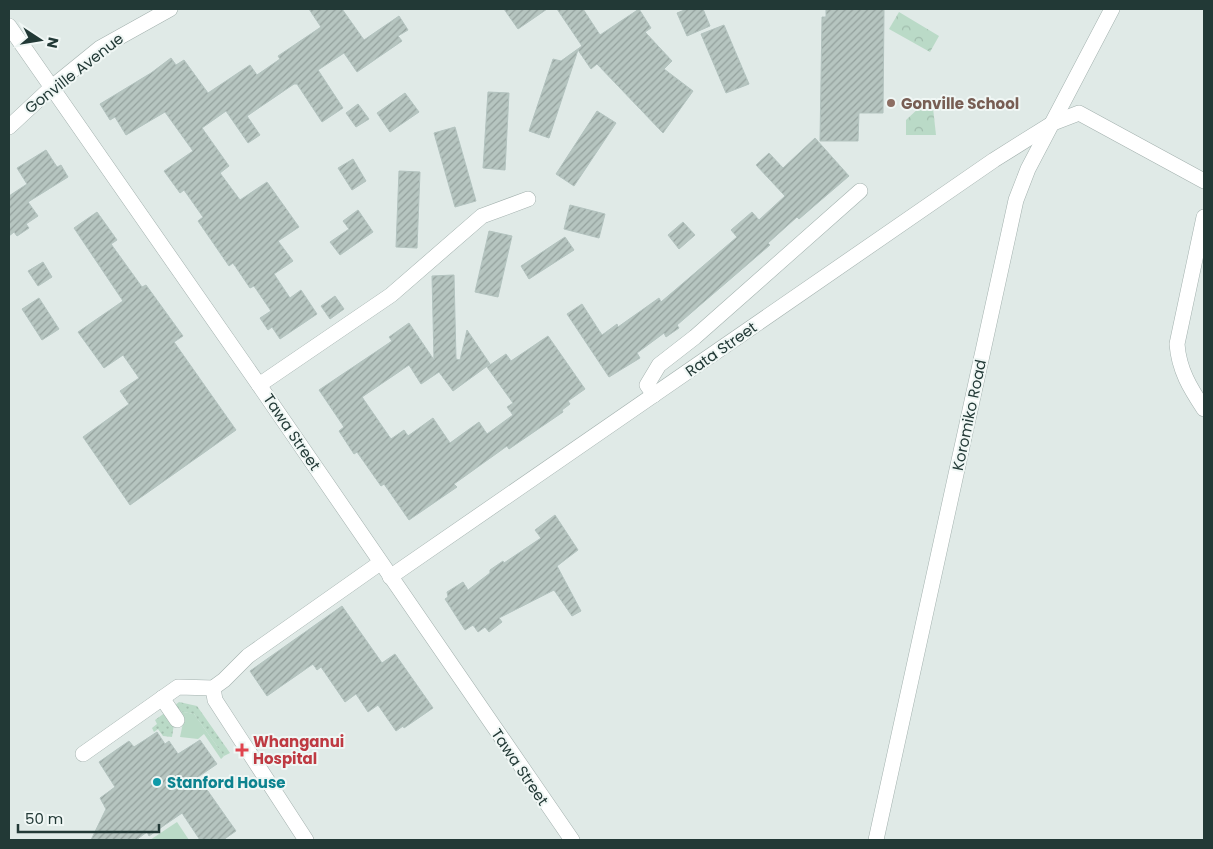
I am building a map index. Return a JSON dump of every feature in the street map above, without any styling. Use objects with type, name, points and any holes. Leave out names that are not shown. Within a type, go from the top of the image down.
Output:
[{"type":"street","name":"Gonville Avenue","points":[[9,127],[52,87],[100,48],[170,9]]},
{"type":"street","name":"Koromiko Road","points":[[876,840],[1016,200],[1028,169],[1112,9]]},
{"type":"street","name":"Tawa Street","points":[[9,26],[572,840]]},
{"type":"street","name":"Rata Street","points":[[390,577],[994,160],[1053,123],[1079,114],[1204,181]]},
{"type":"street","points":[[654,395],[647,385],[659,365],[695,337],[860,191]]},
{"type":"street","points":[[259,385],[391,295],[482,216],[528,200]]},
{"type":"street","points":[[1204,217],[1177,344],[1183,376],[1204,409]]},
{"type":"street","points":[[83,754],[178,687],[213,688],[224,680],[248,656],[380,563]]},
{"type":"street","points":[[213,688],[215,700],[306,840]]},
{"type":"street","points":[[162,698],[177,720]]},
{"type":"green space","points":[[899,12],[939,36],[930,52],[889,29]]},
{"type":"green space","points":[[921,106],[933,108],[936,135],[906,135],[906,120]]},
{"type":"green space","points":[[179,702],[197,706],[230,753],[224,756],[194,714],[178,711],[174,706]]},
{"type":"green space","points":[[178,711],[194,714],[224,756],[221,759],[204,734],[198,739],[180,737],[183,723]]},
{"type":"green space","points":[[166,712],[174,724],[172,737],[163,736],[158,729],[154,732],[152,728],[157,724],[155,720]]},
{"type":"green space","points":[[177,822],[189,840],[150,840]]},
{"type":"building","points":[[309,9],[342,9],[364,40],[399,16],[408,30],[398,36],[402,41],[357,72],[344,53],[318,70],[343,108],[322,122],[297,84],[294,84],[247,116],[260,135],[248,143],[226,111],[202,128],[229,166],[220,173],[240,200],[267,182],[299,227],[278,241],[293,261],[274,274],[290,298],[301,290],[317,314],[280,339],[272,327],[268,330],[260,318],[271,311],[254,286],[250,288],[233,263],[229,266],[198,221],[203,217],[184,190],[180,193],[164,171],[193,151],[165,112],[126,135],[115,117],[110,120],[100,104],[151,73],[171,58],[176,65],[184,60],[208,93],[250,65],[257,75],[280,59],[278,56],[321,27]]},
{"type":"building","points":[[504,9],[547,9],[518,29]]},
{"type":"building","points":[[557,9],[583,9],[600,35],[639,9],[651,28],[645,32],[672,61],[664,69],[693,91],[663,133],[597,64],[591,69],[578,50],[549,138],[529,131],[553,59],[561,61],[582,46]]},
{"type":"building","points":[[687,9],[703,9],[710,26],[687,36],[677,13]]},
{"type":"building","points":[[826,9],[884,9],[883,113],[859,113],[858,141],[820,141],[822,17],[826,17]]},
{"type":"building","points":[[724,25],[749,84],[726,93],[701,34]]},
{"type":"building","points":[[488,92],[509,93],[505,170],[483,168]]},
{"type":"building","points":[[405,93],[419,112],[390,132],[377,113]]},
{"type":"building","points":[[358,104],[369,119],[356,127],[346,113]]},
{"type":"building","points":[[597,111],[616,123],[574,186],[556,174]]},
{"type":"building","points":[[455,127],[476,201],[455,207],[434,133]]},
{"type":"building","points":[[815,138],[849,176],[799,219],[797,217],[768,243],[770,245],[677,325],[679,328],[666,337],[664,333],[637,353],[640,358],[609,377],[567,314],[582,304],[602,335],[617,324],[618,327],[659,298],[661,302],[737,237],[731,230],[752,212],[759,220],[785,196],[756,165],[769,153],[783,168]]},
{"type":"building","points":[[46,150],[57,167],[61,165],[68,177],[28,202],[38,216],[26,224],[29,228],[17,236],[14,232],[9,236],[9,196],[27,184],[17,168]]},
{"type":"building","points":[[353,159],[366,181],[352,190],[338,168]]},
{"type":"building","points":[[399,171],[420,172],[417,248],[396,247]]},
{"type":"building","points":[[570,205],[605,214],[599,238],[564,229]]},
{"type":"building","points":[[358,210],[373,232],[340,255],[330,242],[349,229],[343,221]]},
{"type":"building","points":[[97,212],[117,240],[111,244],[142,287],[146,285],[183,336],[174,342],[236,430],[130,505],[83,437],[129,404],[120,391],[139,378],[123,355],[104,368],[78,332],[123,301],[74,228]]},
{"type":"building","points":[[683,222],[695,235],[679,249],[668,235]]},
{"type":"building","points":[[489,231],[512,236],[498,297],[475,292]]},
{"type":"building","points":[[565,237],[574,250],[529,279],[521,266]]},
{"type":"building","points":[[43,262],[52,277],[38,286],[28,271]]},
{"type":"building","points":[[454,275],[456,359],[460,360],[467,330],[490,364],[453,391],[439,372],[421,384],[409,365],[362,397],[391,439],[404,430],[408,436],[433,418],[450,443],[479,422],[487,434],[513,415],[507,407],[513,403],[487,367],[506,354],[511,361],[548,336],[585,389],[568,401],[570,404],[562,410],[563,412],[509,449],[507,446],[454,484],[457,487],[409,520],[384,484],[381,486],[357,452],[354,454],[339,431],[344,427],[319,390],[392,341],[389,337],[409,323],[434,360],[432,276]]},
{"type":"building","points":[[335,296],[344,309],[330,319],[321,306]]},
{"type":"building","points":[[39,298],[59,329],[42,340],[22,309]]},
{"type":"building","points":[[555,515],[578,550],[557,566],[581,611],[572,616],[554,590],[499,618],[502,622],[489,632],[485,627],[478,632],[473,625],[465,630],[445,599],[448,597],[447,592],[463,582],[468,590],[490,573],[490,570],[503,561],[504,563],[541,538],[535,530]]},
{"type":"building","points":[[342,606],[382,663],[395,654],[433,708],[404,728],[403,726],[396,731],[378,705],[368,712],[356,694],[345,702],[321,667],[317,670],[313,664],[267,696],[250,671]]},
{"type":"building","name":"Stanford House","points":[[157,732],[165,744],[169,741],[178,754],[200,740],[217,764],[198,777],[236,831],[223,840],[200,840],[182,813],[149,836],[147,832],[136,840],[91,840],[106,809],[100,798],[115,787],[99,762],[129,741],[134,747]]},
{"type":"place","name":"Gonville School","points":[[891,103]]},
{"type":"place","name":"Whanganui Hospital","points":[[242,750]]},
{"type":"place","name":"Stanford House","points":[[157,782]]}]
